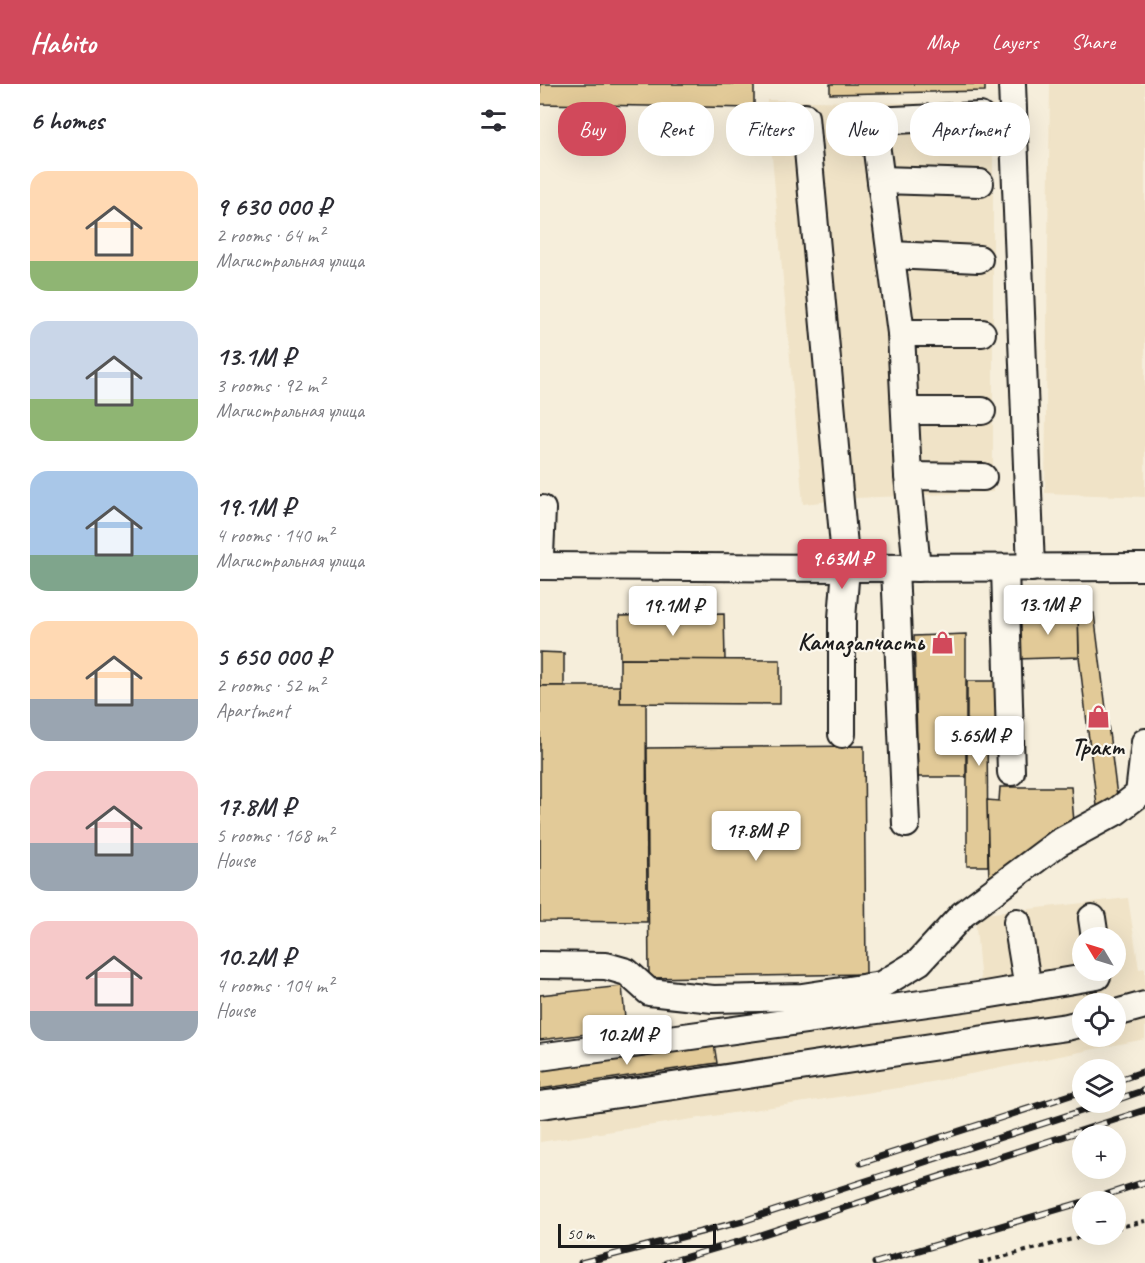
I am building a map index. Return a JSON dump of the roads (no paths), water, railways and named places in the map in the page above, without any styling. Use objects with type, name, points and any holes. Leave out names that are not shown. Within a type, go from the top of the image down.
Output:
[{"type":"street","points":[[1012,84],[1031,568]]},
{"type":"street","points":[[906,824],[906,568],[909,476],[906,411],[901,333],[873,121],[910,119]]},
{"type":"street","points":[[809,156],[846,568],[842,618],[842,734]]},
{"type":"street","points":[[880,180],[980,183]]},
{"type":"street","points":[[891,255],[979,259]]},
{"type":"street","points":[[901,333],[982,333]]},
{"type":"street","points":[[906,411],[982,411]]},
{"type":"street","points":[[909,476],[983,477]]},
{"type":"street","points":[[540,555],[542,509]]},
{"type":"street","points":[[540,567],[1145,567]]},
{"type":"street","points":[[1005,568],[1011,772]]},
{"type":"street","points":[[540,965],[606,966],[627,972],[649,992],[713,999],[802,997],[880,985],[919,962],[963,914],[1050,849],[1117,811],[1139,794],[1145,742]]},
{"type":"street","points":[[1017,922],[1028,988]]},
{"type":"street","points":[[540,1057],[1072,980]]},
{"type":"street","points":[[1126,1010],[1145,1005]]},
{"type":"street","points":[[540,1104],[653,1090],[872,1054],[1072,1026]]},
{"type":"railway","points":[[1126,1078],[1145,1071]]},
{"type":"railway","points":[[1126,1097],[1145,1090]]},
{"type":"railway","points":[[861,1163],[1072,1095]]},
{"type":"railway","points":[[666,1263],[748,1239],[1145,1110]]},
{"type":"railway","points":[[581,1263],[743,1221],[1075,1113]]},
{"type":"railway","points":[[1118,1191],[1145,1182]]},
{"type":"railway","points":[[875,1263],[1072,1205]]},
{"type":"place","name":"Камазапчасть","points":[[942,642]]},
{"type":"place","name":"Тракт","points":[[1098,717]]}]
